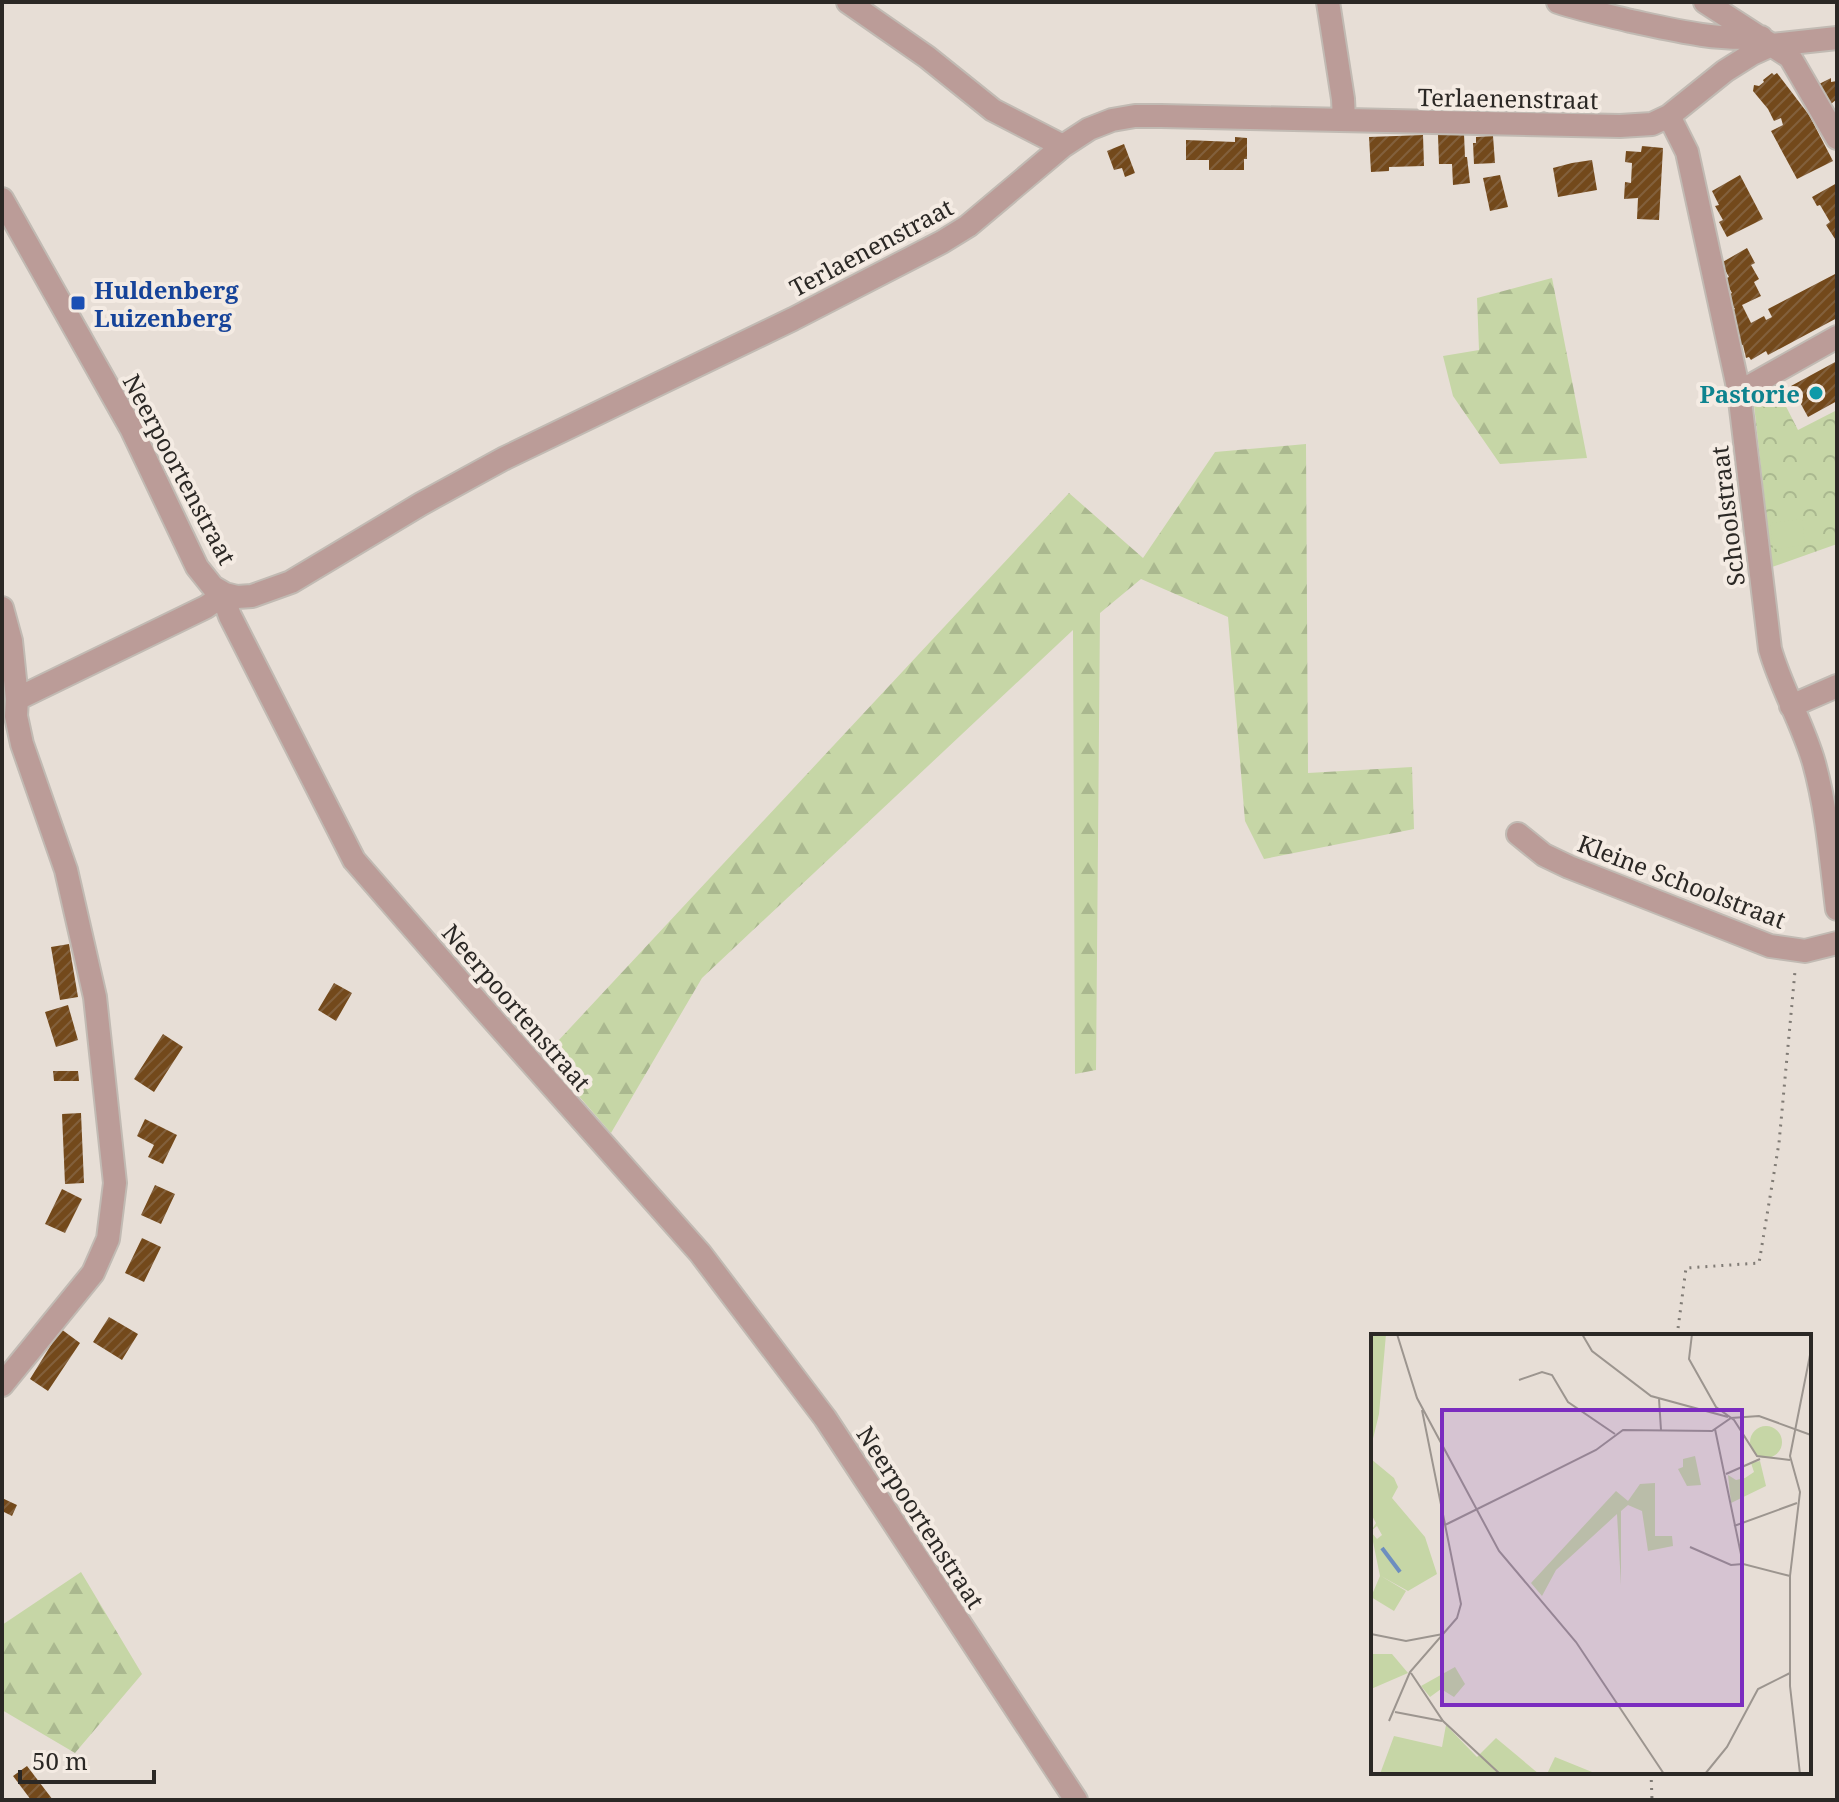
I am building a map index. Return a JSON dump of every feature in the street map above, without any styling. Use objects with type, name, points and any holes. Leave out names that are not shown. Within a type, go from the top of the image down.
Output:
[{"type":"street","points":[[848,2],[927,57],[993,110],[1063,146]]},
{"type":"street","points":[[1328,2],[1344,120]]},
{"type":"street","points":[[1558,2],[1673,30],[1766,41]]},
{"type":"street","points":[[1705,2],[1790,57],[1837,138]]},
{"type":"street","name":"Terlaenenstraat","points":[[225,594],[252,596],[291,582],[505,458],[793,319],[942,242],[989,210],[1063,146],[1089,129],[1112,120],[1135,116],[1620,126],[1652,124],[1669,116],[1766,41],[1837,38]]},
{"type":"street","name":"Schoolstraat","points":[[1669,116],[1687,152],[1739,392],[1770,649],[1814,763],[1825,816],[1837,909]]},
{"type":"street","name":"Neerpoortenstraat","points":[[2,199],[131,428],[197,567],[213,587],[225,594],[230,616],[354,860],[700,1253],[825,1418],[1076,1800]]},
{"type":"street","points":[[1739,392],[1837,337]]},
{"type":"street","points":[[17,699],[206,607],[225,594]]},
{"type":"street","points":[[2,608],[11,641],[16,716],[22,744],[66,870],[95,997],[115,1183],[108,1239],[93,1273],[7,1375]]},
{"type":"street","points":[[1791,706],[1837,686]]},
{"type":"street","name":"Kleine Schoolstraat","points":[[1518,834],[1544,855],[1569,867],[1770,946],[1805,951],[1837,943]]},
{"type":"path","points":[[1677,1334],[1686,1268],[1759,1263],[1779,1143],[1797,950]]},
{"type":"path","points":[[1651,1774],[1652,1800]]},
{"type":"green space","points":[[1552,278],[1587,458],[1500,464],[1453,396],[1443,356],[1479,350],[1477,298]]},
{"type":"green space","points":[[1775,385],[1798,430],[1837,410],[1837,544],[1772,567],[1753,396]]},
{"type":"green space","points":[[1306,444],[1308,773],[1412,767],[1414,829],[1264,859],[1245,821],[1228,617],[1141,579],[1100,613],[1096,1070],[1075,1074],[1073,630],[702,978],[611,1133],[544,1056],[1069,493],[1143,558],[1215,452]]},
{"type":"green space","points":[[1802,519],[1805,545],[1773,549],[1770,523]]},
{"type":"green space","points":[[81,1572],[142,1674],[75,1753],[2,1710],[2,1625]]},
{"type":"building","points":[[1772,73],[1777,73],[1809,115],[1833,161],[1797,179],[1771,131],[1783,125],[1781,118],[1774,121],[1753,91],[1754,85],[1759,86]]},
{"type":"building","points":[[1831,78],[1831,82],[1837,81],[1837,99],[1826,108],[1819,84]]},
{"type":"building","points":[[1464,134],[1470,183],[1453,185],[1452,164],[1439,164],[1438,135]]},
{"type":"building","points":[[1423,135],[1424,166],[1389,167],[1389,171],[1371,172],[1369,137]]},
{"type":"building","points":[[1493,136],[1495,163],[1474,164],[1473,143],[1476,143],[1476,137]]},
{"type":"building","points":[[1235,137],[1247,138],[1244,170],[1209,170],[1209,160],[1186,160],[1186,140],[1235,142]]},
{"type":"building","points":[[1124,144],[1135,173],[1125,177],[1122,168],[1114,170],[1107,151]]},
{"type":"building","points":[[1642,146],[1663,148],[1659,220],[1637,219],[1638,198],[1624,199],[1625,182],[1631,183],[1632,163],[1625,162],[1626,151],[1641,152]]},
{"type":"building","points":[[1592,160],[1597,190],[1558,197],[1553,168]]},
{"type":"building","points":[[1500,175],[1508,207],[1490,211],[1483,178]]},
{"type":"building","points":[[1740,175],[1763,219],[1727,237],[1719,222],[1723,220],[1715,206],[1719,205],[1712,191]]},
{"type":"building","points":[[1837,183],[1837,242],[1826,225],[1830,222],[1812,197]]},
{"type":"building","points":[[1747,248],[1755,263],[1751,265],[1759,279],[1754,282],[1761,296],[1742,305],[1751,323],[1764,316],[1766,320],[1772,317],[1768,309],[1837,273],[1837,318],[1768,355],[1766,351],[1751,360],[1746,358],[1743,345],[1739,346],[1731,311],[1735,309],[1727,296],[1732,293],[1724,279],[1729,277],[1721,263]]},
{"type":"building","name":"Pastorie","points":[[1837,361],[1837,401],[1808,417],[1791,386]]},
{"type":"building","points":[[69,944],[78,997],[60,1000],[51,947]]},
{"type":"building","points":[[334,983],[352,993],[336,1021],[318,1010]]},
{"type":"building","points":[[68,1005],[78,1040],[56,1047],[45,1012]]},
{"type":"building","points":[[163,1034],[183,1047],[154,1092],[134,1079]]},
{"type":"building","points":[[53,1071],[78,1071],[79,1081],[54,1081]]},
{"type":"building","points":[[81,1113],[84,1183],[65,1184],[62,1114]]},
{"type":"building","points":[[145,1119],[177,1135],[163,1164],[148,1157],[154,1145],[137,1136]]},
{"type":"building","points":[[155,1185],[175,1194],[161,1224],[141,1215]]},
{"type":"building","points":[[62,1189],[82,1199],[65,1233],[45,1224]]},
{"type":"building","points":[[142,1238],[161,1247],[144,1282],[125,1273]]},
{"type":"building","points":[[109,1317],[138,1334],[122,1360],[93,1342]]},
{"type":"building","points":[[61,1329],[80,1343],[48,1391],[30,1379]]},
{"type":"building","points":[[2,1498],[17,1505],[12,1516],[2,1511]]},
{"type":"building","points":[[27,1766],[53,1800],[31,1800],[13,1776]]},
{"type":"place","name":"Huldenberg Luizenberg","points":[[78,303]]},
{"type":"place","name":"Pastorie","points":[[1816,393]]}]
